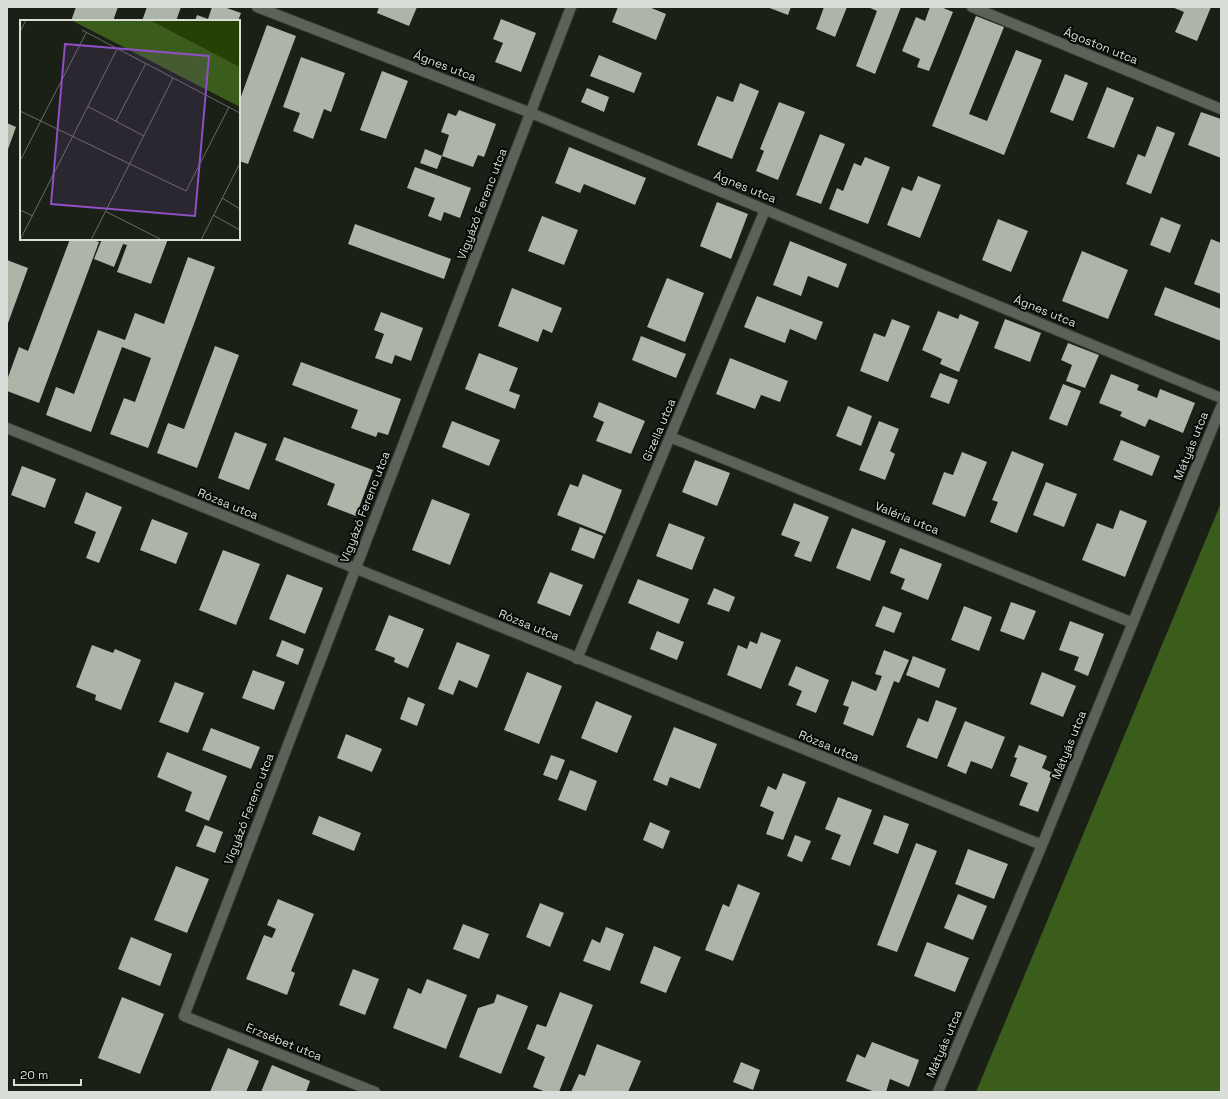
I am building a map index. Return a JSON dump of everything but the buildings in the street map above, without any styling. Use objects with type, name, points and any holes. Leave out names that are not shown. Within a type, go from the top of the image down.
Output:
[{"type":"street","name":"Ágnes utca","points":[[257,7],[531,113],[1221,398]]},
{"type":"street","name":"Vigyázó Ferenc utca","points":[[184,1016],[571,7]]},
{"type":"street","name":"Ágoston utca","points":[[972,7],[1221,109]]},
{"type":"street","name":"Gizella utca","points":[[577,659],[765,210]]},
{"type":"street","name":"Mátyás utca","points":[[938,1092],[1042,845],[1221,407]]},
{"type":"street","name":"Rózsa utca","points":[[7,428],[577,659],[1042,845]]},
{"type":"street","name":"Valéria utca","points":[[670,437],[1133,623]]},
{"type":"street","name":"Erzsébet utca","points":[[184,1016],[375,1092]]},
{"type":"green space","points":[[1221,503],[1221,1092],[976,1092]]}]
